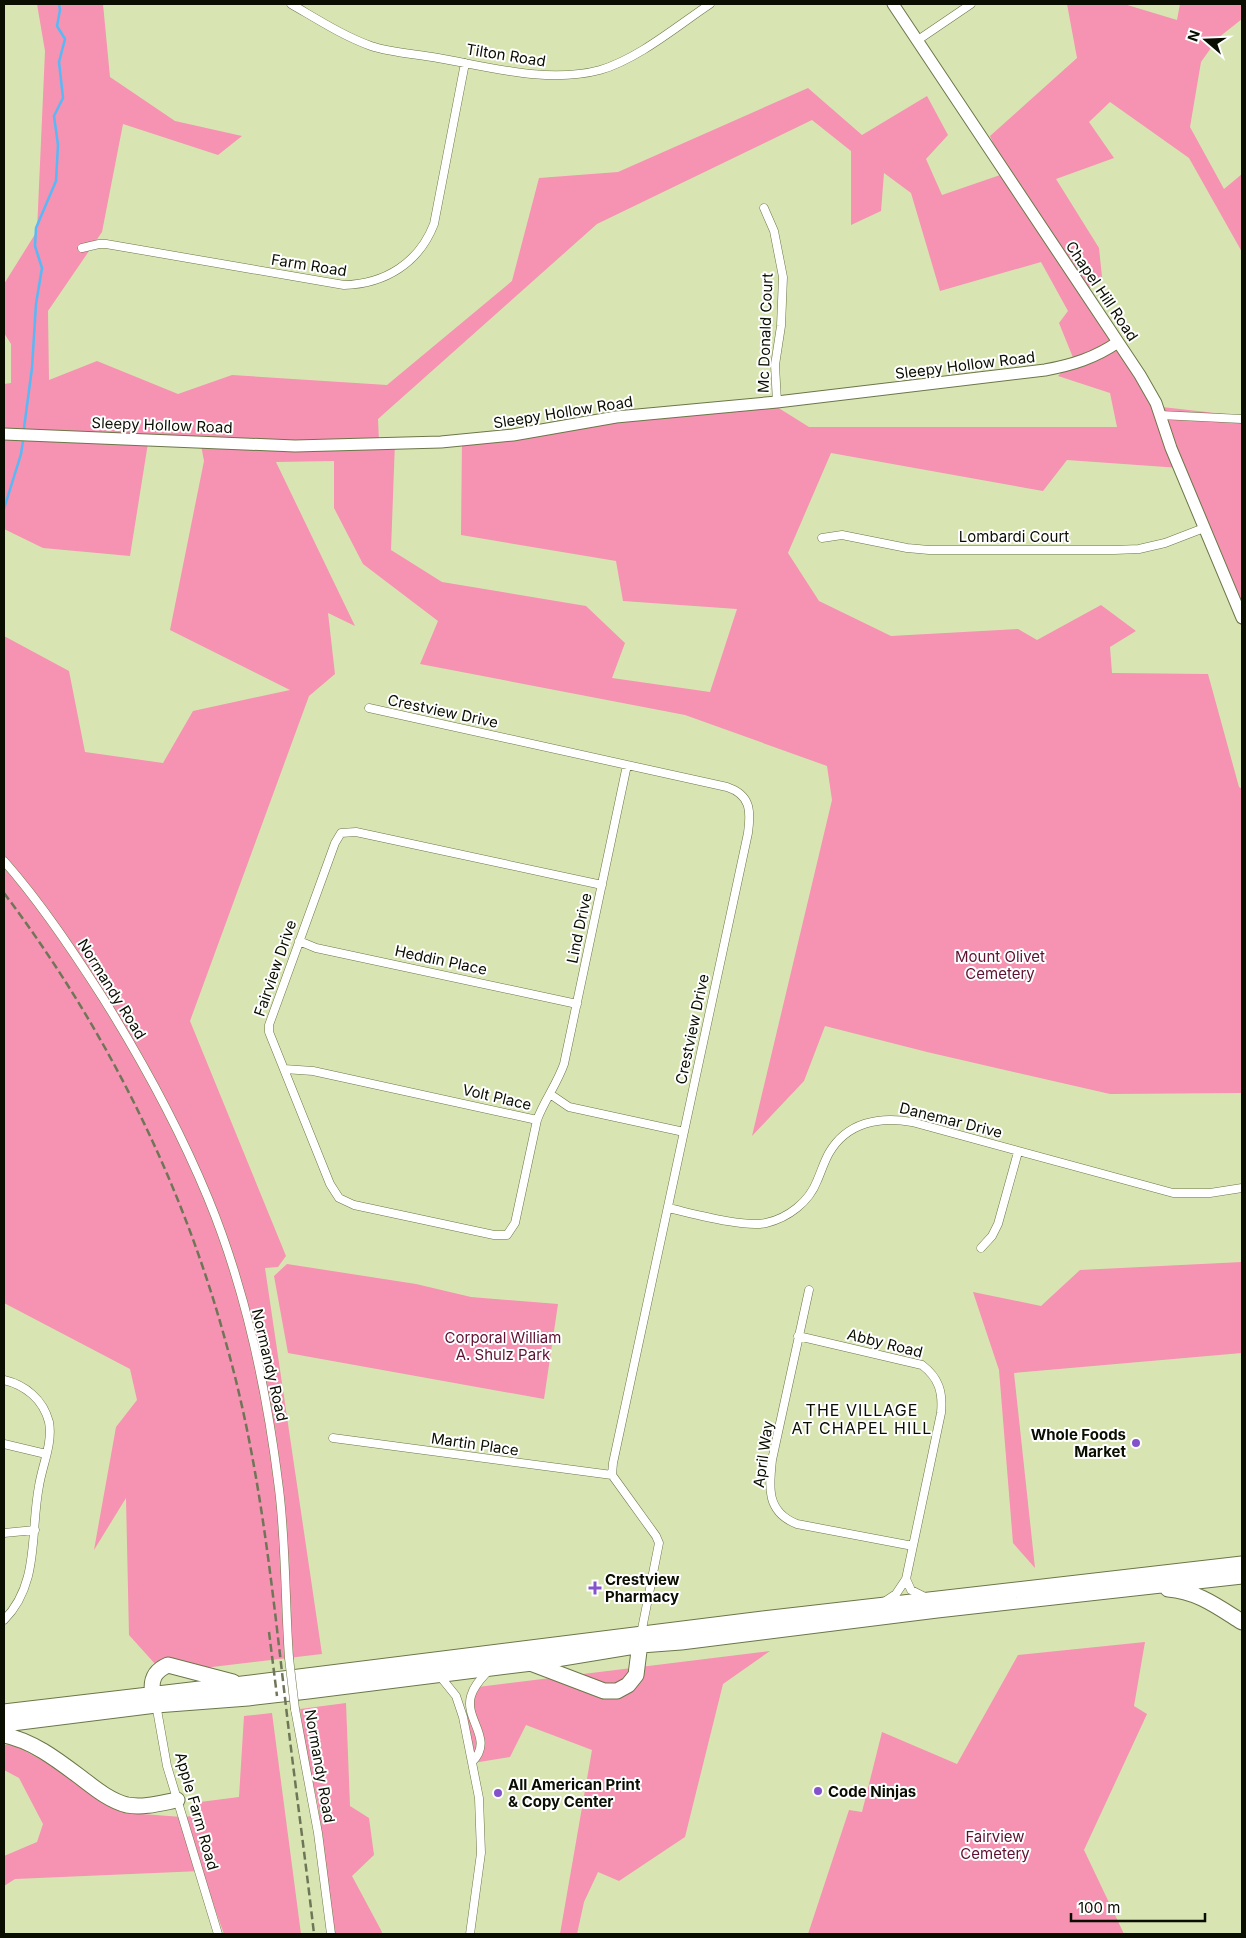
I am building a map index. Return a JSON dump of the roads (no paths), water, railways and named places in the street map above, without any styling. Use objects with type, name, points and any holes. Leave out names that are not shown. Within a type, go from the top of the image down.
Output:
[{"type":"highway","points":[[4,1724],[252,1683],[641,1639],[879,1606],[1242,1564]]},
{"type":"highway","points":[[4,1712],[154,1700],[248,1698],[532,1663],[641,1639],[681,1642],[1242,1576]]},
{"type":"highway","points":[[1137,1587],[1178,1590],[1203,1597],[1242,1622]]},
{"type":"highway","points":[[532,1663],[604,1691],[618,1691],[628,1685],[636,1675],[641,1639]]},
{"type":"highway","points":[[154,1700],[151,1685],[153,1678],[156,1672],[168,1665],[217,1679],[252,1683]]},
{"type":"highway","points":[[4,1735],[35,1746],[98,1790],[121,1803],[139,1806],[177,1800]]},
{"type":"street","name":"Tilton Road","points":[[291,4],[369,45],[549,76],[562,76],[599,70],[622,61],[710,4]]},
{"type":"street","name":"Chapel Hill Road","points":[[893,4],[1140,375],[1160,415],[1171,448],[1242,618]]},
{"type":"street","points":[[918,40],[971,4]]},
{"type":"street","name":"Farm Road","points":[[82,248],[106,244],[344,285],[370,283],[388,276],[402,268],[416,256],[426,242],[434,224],[465,63]]},
{"type":"street","name":"Mc Donald Court","points":[[764,208],[774,232],[783,277],[782,326],[775,364],[777,402]]},
{"type":"street","name":"Sleepy Hollow Road","points":[[4,434],[295,446],[441,442],[513,435],[616,417],[777,402],[1066,367],[1097,355],[1118,342]]},
{"type":"street","points":[[1160,415],[1242,419]]},
{"type":"street","name":"Lombardi Court","points":[[822,538],[842,535],[900,547],[929,550],[1114,550],[1149,547],[1204,528]]},
{"type":"street","name":"Crestview Drive","points":[[369,708],[734,789],[746,800],[750,811],[748,833],[613,1463],[612,1476]]},
{"type":"street","name":"Lind Drive","points":[[550,1094],[564,1064],[628,765]]},
{"type":"street","name":"Fairview Drive","points":[[537,1120],[515,1223],[507,1235],[494,1235],[354,1205],[339,1198],[330,1184],[271,1041],[269,1025],[335,843],[341,833],[356,832],[602,885]]},
{"type":"street","name":"Normandy Road","points":[[4,860],[64,940],[136,1053],[188,1154],[217,1222],[248,1321],[271,1432],[283,1523],[289,1658],[295,1709],[318,1833],[330,1934]]},
{"type":"street","name":"Heddin Place","points":[[299,941],[316,948],[577,1004]]},
{"type":"street","name":"Volt Place","points":[[284,1069],[313,1072],[537,1120],[550,1094],[568,1107],[684,1132]]},
{"type":"street","name":"Danemar Drive","points":[[668,1208],[747,1223],[765,1223],[779,1219],[793,1211],[806,1199],[817,1182],[829,1152],[840,1139],[858,1126],[874,1120],[895,1119],[1173,1193],[1210,1193],[1242,1188]]},
{"type":"street","points":[[981,1248],[992,1236],[998,1224],[1018,1152]]},
{"type":"street","name":"April Way","points":[[809,1290],[772,1460],[769,1484],[772,1501],[777,1510],[790,1522],[913,1546]]},
{"type":"street","name":"Abby Road","points":[[798,1336],[922,1365],[938,1380],[942,1397],[941,1412],[906,1579],[896,1594],[879,1606]]},
{"type":"street","points":[[4,1380],[17,1384],[30,1392],[42,1406],[47,1416],[50,1430],[38,1487],[30,1572],[17,1605],[4,1620]]},
{"type":"street","name":"Martin Place","points":[[333,1438],[612,1476]]},
{"type":"street","points":[[4,1444],[46,1454]]},
{"type":"street","points":[[612,1476],[644,1518],[659,1543],[641,1639]]},
{"type":"street","points":[[4,1533],[35,1530]]},
{"type":"street","points":[[906,1579],[912,1590],[918,1595],[932,1600]]},
{"type":"street","points":[[472,1762],[478,1756],[481,1741],[470,1710],[471,1696],[476,1686],[491,1668]]},
{"type":"street","points":[[439,1675],[456,1696],[479,1798],[480,1863],[470,1934]]},
{"type":"street","name":"Apple Farm Road","points":[[154,1700],[167,1766],[218,1934]]},
{"type":"waterway","points":[[24,428],[32,368],[36,304],[42,268],[35,246],[36,228],[56,181],[58,145],[54,116],[63,98],[59,62],[65,39],[57,26],[60,10],[59,4]]},
{"type":"waterway","points":[[4,509],[21,454],[23,441]]},
{"type":"railway","points":[[4,893],[41,944],[75,997],[107,1052],[136,1108],[163,1165],[187,1223],[226,1343],[247,1431],[263,1519],[314,1934]]},
{"type":"railway","points":[[269,1632],[277,1696]]},
{"type":"place","name":"Whole Foods Market","points":[[1136,1443]]},
{"type":"place","name":"Crestview Pharmacy","points":[[595,1588]]},
{"type":"place","name":"Code Ninjas","points":[[818,1791]]},
{"type":"place","name":"All American Print & Copy Center","points":[[498,1793]]},
{"type":"district","name":"THE VILLAGE AT CHAPEL HILL","points":[[862,1419]]},
{"type":"park label","name":"Mount Olivet Cemetery","points":[[1000,964]]},
{"type":"park label","name":"Corporal William A. Shulz Park","points":[[503,1346]]},
{"type":"park label","name":"Fairview Cemetery","points":[[995,1844]]}]
